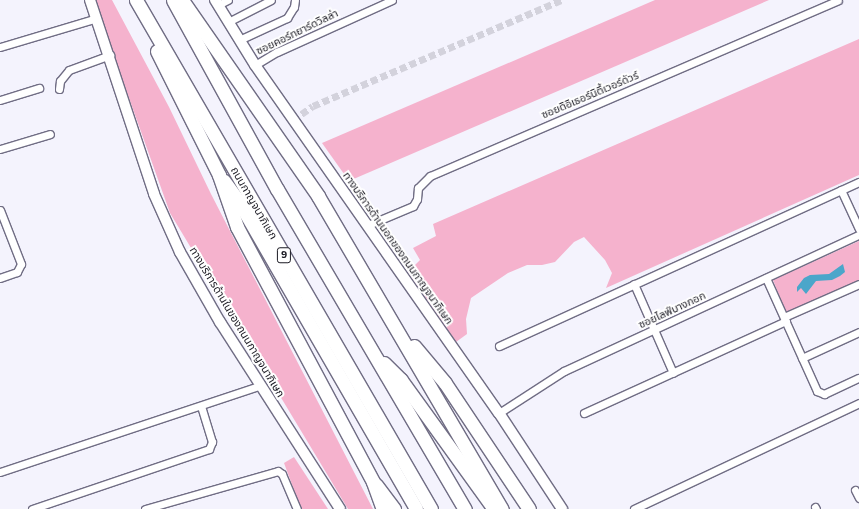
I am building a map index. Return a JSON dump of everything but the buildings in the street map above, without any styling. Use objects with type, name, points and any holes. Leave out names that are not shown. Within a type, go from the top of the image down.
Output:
[{"type":"highway","points":[[136,0],[165,68],[219,175],[237,227],[373,482],[383,509]]},
{"type":"highway","name":"ถนนกาญจนาภิเษก","points":[[136,0],[431,509]]},
{"type":"highway","points":[[174,0],[278,190],[464,509]]},
{"type":"highway","points":[[182,0],[318,196],[502,509]]},
{"type":"highway","points":[[219,175],[239,202],[363,420],[416,509]]},
{"type":"highway","points":[[389,315],[445,383],[529,509]]},
{"type":"highway","points":[[373,352],[401,380],[494,509]]},
{"type":"highway","points":[[373,482],[394,509]]},
{"type":"highway","points":[[512,484],[523,509]]},
{"type":"main road","name":"ทางบริการด้านในของถนนกาญจนาภิเษก","points":[[90,0],[110,55],[161,212],[187,264],[261,385],[340,509]]},
{"type":"main road","name":"ทางบริการด้านนอกของถนนกาญจนาภิเษก","points":[[216,3],[255,65],[499,413],[562,509]]},
{"type":"street","points":[[216,3],[228,0]]},
{"type":"street","points":[[228,22],[271,0]]},
{"type":"street","points":[[239,40],[286,18],[294,7],[295,0]]},
{"type":"street","name":"ซอยคอร์ทยาร์ดวิลล่า","points":[[255,65],[277,52],[392,0]]},
{"type":"street","name":"ซอยดิอิเธอร์นิตี้เวอร์ดัวร์","points":[[368,225],[413,206],[417,198],[418,188],[430,176],[838,0]]},
{"type":"street","points":[[0,47],[97,18]]},
{"type":"street","points":[[59,89],[60,81],[69,70],[110,55]]},
{"type":"street","points":[[0,100],[39,88]]},
{"type":"street","points":[[0,149],[50,134]]},
{"type":"street","points":[[499,346],[859,182]]},
{"type":"street","points":[[840,190],[859,228]]},
{"type":"street","points":[[0,210],[21,264],[17,272],[0,278]]},
{"type":"street","name":"ซอยไลฟ์บางกอก","points":[[499,413],[564,371],[654,331],[859,235]]},
{"type":"street","points":[[766,278],[817,391],[824,394],[859,378]]},
{"type":"street","points":[[634,284],[673,373]]},
{"type":"street","points":[[584,413],[673,373],[859,284]]},
{"type":"street","points":[[802,358],[859,332]]},
{"type":"street","points":[[0,472],[201,407],[261,385]]},
{"type":"street","points":[[634,509],[859,403]]},
{"type":"street","points":[[32,509],[209,449],[212,442],[201,407]]},
{"type":"street","points":[[145,509],[278,471],[282,474],[298,509]]},
{"type":"street","points":[[855,490],[859,498]]},
{"type":"shaded area","points":[[94,0],[112,0],[169,107],[211,194],[373,509],[348,509],[170,213]]},
{"type":"shaded area","points":[[655,0],[769,0],[349,181],[322,143]]},
{"type":"shaded area","points":[[859,39],[859,175],[606,288],[612,273],[605,260],[584,237],[574,242],[555,262],[542,265],[527,265],[508,273],[471,298],[466,319],[467,334],[456,342],[408,272],[420,260],[413,248],[436,236],[433,224]]},
{"type":"shaded area","points":[[859,241],[859,280],[786,313],[773,280]]},
{"type":"shaded area","points":[[294,457],[328,509],[301,509],[284,463]]},
{"type":"water","points":[[843,264],[845,272],[840,276],[832,280],[816,281],[806,294],[801,288],[797,292],[797,287],[804,278],[810,275],[829,274]]},
{"type":"tunnel","points":[[293,120],[313,106],[561,0]]}]
